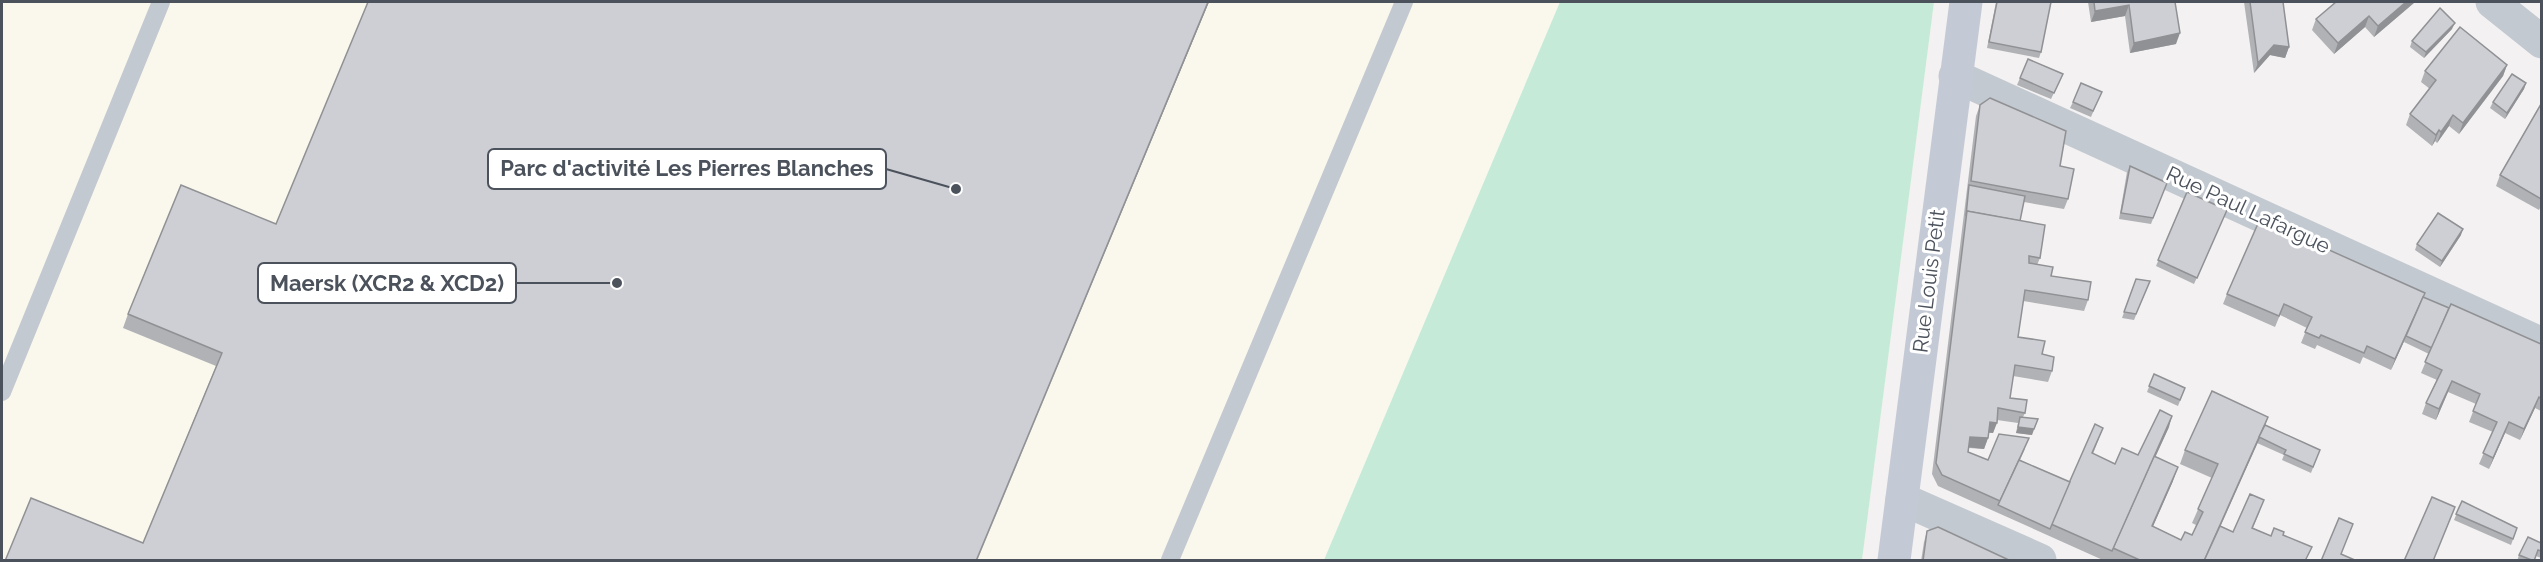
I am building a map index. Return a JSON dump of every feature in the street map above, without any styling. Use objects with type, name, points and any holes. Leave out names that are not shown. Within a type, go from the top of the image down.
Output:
[{"type":"street","name":"Rue Louis Petit","points":[[1894,561],[1966,2]]},
{"type":"street","points":[[2492,2],[2541,42]]},
{"type":"street","name":"Rue Paul Lafargue","points":[[1955,75],[2541,344]]},
{"type":"street","points":[[1902,499],[2040,561]]},
{"type":"lane","points":[[2,392],[161,2]]},
{"type":"lane","points":[[1170,561],[1404,2]]},
{"type":"shaded area","points":[[2,2],[1934,2],[1862,560],[2,560]]},
{"type":"green space","points":[[1560,2],[1934,2],[1862,560],[1324,560]]},
{"type":"building","points":[[368,2],[1208,2],[976,561],[5,561],[31,498],[143,543],[222,353],[128,314],[181,185],[276,224]]},
{"type":"building","points":[[1997,2],[2051,2],[2041,52],[1989,42]]},
{"type":"building","points":[[2094,2],[2175,2],[2180,33],[2134,43],[2129,5],[2095,11]]},
{"type":"building","points":[[2250,2],[2283,2],[2289,47],[2274,45],[2258,63]]},
{"type":"building","points":[[2336,2],[2406,2],[2378,26],[2369,16],[2338,43],[2316,19]]},
{"type":"building","points":[[2440,8],[2455,23],[2426,52],[2412,41]]},
{"type":"building","points":[[2460,27],[2507,65],[2463,123],[2453,115],[2441,132],[2439,130],[2436,135],[2410,114],[2436,80],[2425,71]]},
{"type":"building","points":[[2028,59],[2063,74],[2054,93],[2020,78]]},
{"type":"building","points":[[2512,74],[2526,83],[2507,113],[2493,102]]},
{"type":"building","points":[[2081,83],[2102,92],[2093,111],[2073,102]]},
{"type":"building","points":[[1990,98],[2066,131],[2060,166],[2074,169],[2068,199],[1971,181],[1980,105]]},
{"type":"building","points":[[2541,104],[2541,199],[2500,175]]},
{"type":"building","points":[[2130,166],[2167,183],[2153,218],[2121,213]]},
{"type":"building","points":[[1969,185],[2025,196],[2020,221],[1967,211],[1966,216]]},
{"type":"building","points":[[2187,192],[2227,210],[2197,278],[2158,260]]},
{"type":"building","points":[[1967,211],[2045,225],[2040,258],[2029,256],[2029,263],[2053,267],[2051,276],[2091,282],[2088,300],[2025,290],[2018,337],[2045,341],[2042,354],[2054,357],[2052,371],[2015,365],[2010,398],[2027,400],[2025,413],[1998,408],[1997,423],[1990,422],[1988,438],[1970,437],[1968,452],[1988,460],[1999,434],[2029,438],[2000,501],[1942,475],[1936,463]]},
{"type":"building","points":[[2438,213],[2463,229],[2442,261],[2417,244]]},
{"type":"building","points":[[2260,219],[2425,293],[2395,359],[2367,346],[2364,353],[2321,335],[2319,338],[2305,332],[2312,317],[2284,304],[2279,316],[2227,294]]},
{"type":"building","points":[[2136,279],[2150,281],[2136,314],[2124,312]]},
{"type":"building","points":[[2423,297],[2449,308],[2432,348],[2406,336]]},
{"type":"building","points":[[2451,304],[2541,344],[2541,399],[2539,397],[2524,429],[2509,422],[2493,458],[2483,453],[2497,422],[2473,411],[2480,394],[2452,381],[2439,409],[2426,403],[2442,370],[2425,362]]},
{"type":"building","points":[[2154,374],[2185,388],[2180,400],[2149,386]]},
{"type":"building","points":[[2212,391],[2268,417],[2204,561],[2142,561],[2113,548],[2154,456],[2178,467],[2152,526],[2181,540],[2185,532],[2192,535],[2203,512],[2198,509],[2218,464],[2185,450]]},
{"type":"building","points":[[2160,410],[2172,416],[2112,551],[2051,524],[2095,424],[2103,428],[2092,453],[2115,464],[2122,448],[2138,455]]},
{"type":"building","points":[[2020,417],[2038,419],[2034,429],[2018,427]]},
{"type":"building","points":[[2265,425],[2320,450],[2313,467],[2284,454],[2286,450],[2259,437]]},
{"type":"building","points":[[2019,460],[2070,482],[2050,529],[1998,505]]},
{"type":"building","points":[[2250,494],[2264,500],[2252,528],[2271,536],[2274,528],[2284,532],[2283,535],[2312,547],[2306,559],[2309,561],[2204,561],[2220,526],[2233,532]]},
{"type":"building","points":[[2432,497],[2455,507],[2433,561],[2404,561]]},
{"type":"building","points":[[2462,501],[2517,528],[2513,539],[2456,514]]},
{"type":"building","points":[[2339,518],[2353,524],[2341,554],[2357,561],[2321,561]]},
{"type":"building","points":[[1938,527],[2011,561],[1923,561],[1927,531]]},
{"type":"building","points":[[2528,537],[2541,543],[2541,551],[2538,550],[2534,561],[2519,555]]},
{"type":"place","name":"Parc d'activité Les Pierres Blanches","points":[[956,189]]},
{"type":"place","name":"Maersk (XCR2 & XCD2)","points":[[617,283]]}]
